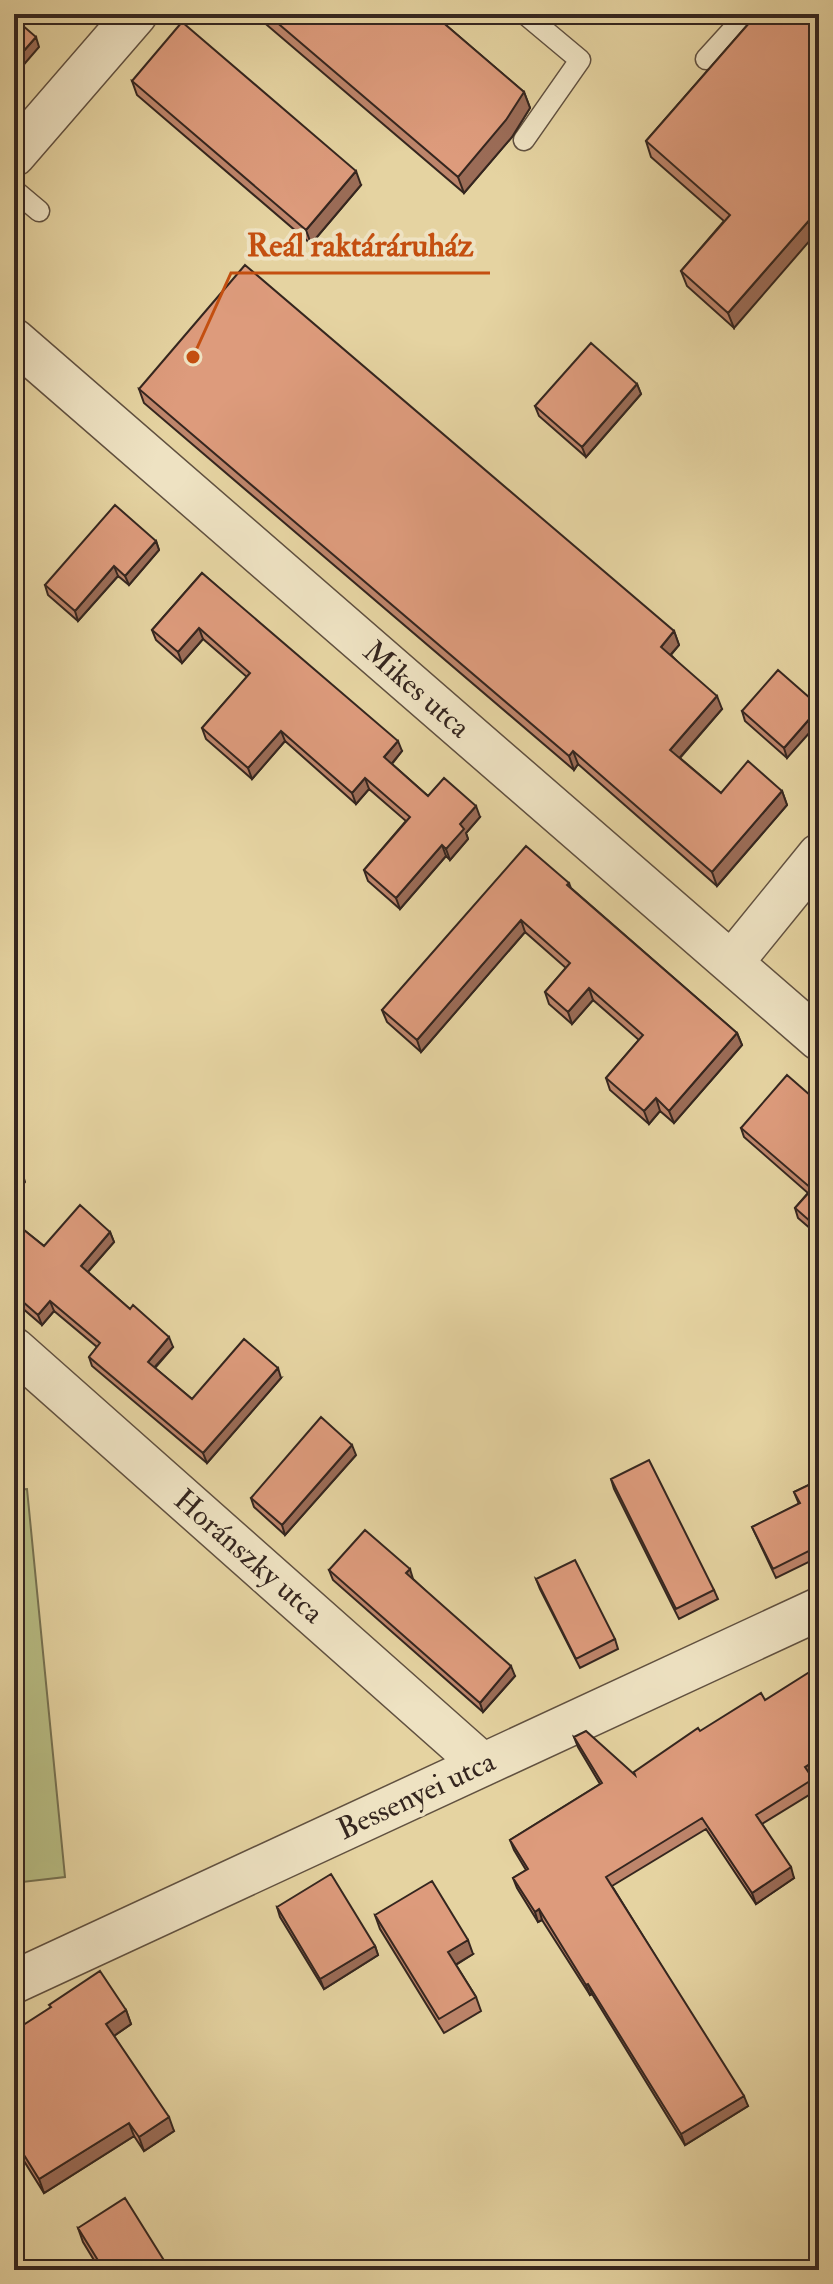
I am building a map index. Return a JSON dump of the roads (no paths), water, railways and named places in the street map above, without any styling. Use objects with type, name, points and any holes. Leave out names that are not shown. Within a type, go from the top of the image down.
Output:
[{"type":"street","points":[[14,155],[136,14]]},
{"type":"street","name":"Mikes utca","points":[[14,340],[819,1039]]},
{"type":"street","points":[[732,962],[819,855]]},
{"type":"street","name":"Horánszky utca","points":[[14,1349],[482,1764]]},
{"type":"street","name":"Bessenyei utca","points":[[14,1982],[819,1609]]},
{"type":"lane","points":[[524,140],[580,60],[525,14]]},
{"type":"lane","points":[[706,59],[747,14]]},
{"type":"lane","points":[[14,190],[39,211]]},
{"type":"place","name":"Reál raktáráruház","points":[[193,357]]}]
